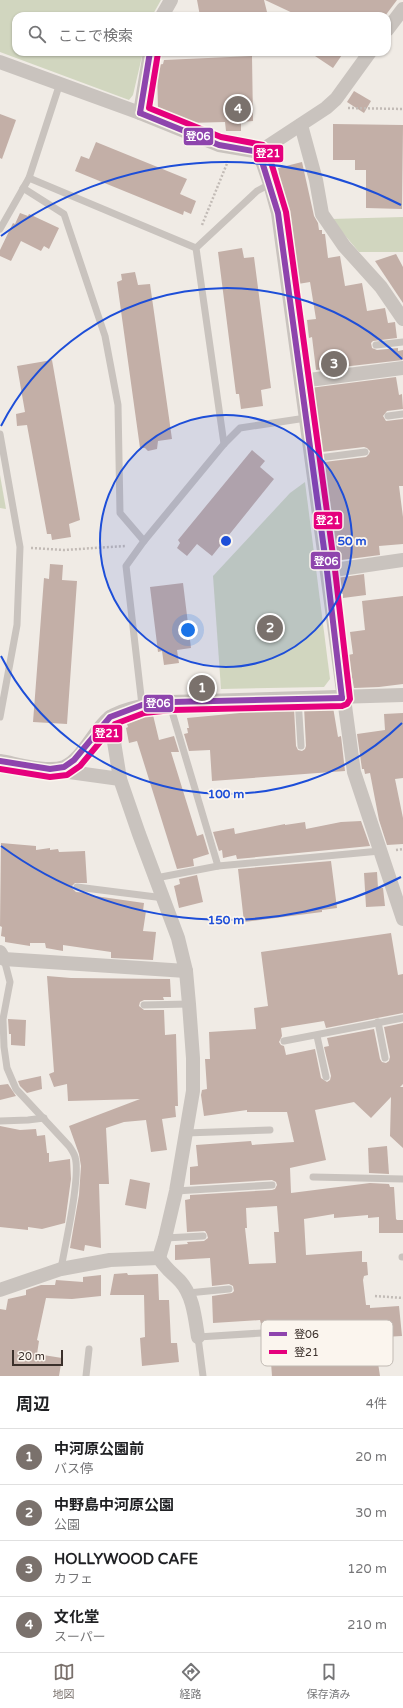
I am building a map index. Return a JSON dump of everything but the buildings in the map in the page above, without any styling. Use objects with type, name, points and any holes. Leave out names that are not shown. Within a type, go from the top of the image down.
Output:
[{"type":"street","points":[[164,12],[171,0]]},
{"type":"street","points":[[391,25],[403,9]]},
{"type":"street","points":[[140,113],[149,56]]},
{"type":"street","points":[[0,62],[140,113],[219,146],[259,152],[326,108],[336,99],[367,56]]},
{"type":"street","points":[[301,125],[316,180],[322,214],[344,246],[381,287],[403,319]]},
{"type":"street","points":[[259,152],[278,213],[327,571],[342,698],[354,772],[403,919]]},
{"type":"street","points":[[301,381],[403,368]]},
{"type":"street","points":[[327,571],[403,560]]},
{"type":"street","points":[[50,769],[64,767],[74,760],[110,717],[142,705],[171,702],[342,698],[403,694]]},
{"type":"street","points":[[110,717],[120,779],[178,938],[186,971],[193,1058],[193,1090],[176,1190],[159,1258],[166,1269],[180,1281],[188,1293],[198,1337]]},
{"type":"street","points":[[0,761],[120,779]]},
{"type":"street","points":[[2,956],[186,971]]},
{"type":"street","points":[[0,1290],[61,1268],[110,1260],[159,1258]]},
{"type":"lane","points":[[0,230],[29,178],[60,83]]},
{"type":"lane","points":[[29,178],[199,246]]},
{"type":"lane","points":[[199,246],[257,191],[270,184]]},
{"type":"lane","points":[[24,188],[64,214],[105,336],[118,405],[120,514],[144,541]]},
{"type":"lane","points":[[199,246],[224,444]]},
{"type":"lane","points":[[376,345],[403,342]]},
{"type":"lane","points":[[388,416],[403,414]]},
{"type":"lane","points":[[142,705],[126,566],[144,541],[224,444],[240,428],[306,418]]},
{"type":"lane","points":[[0,434],[20,548],[17,625],[0,717]]},
{"type":"lane","points":[[311,459],[365,452]]},
{"type":"lane","points":[[298,699],[301,746]]},
{"type":"lane","points":[[171,702],[173,715],[218,866]]},
{"type":"lane","points":[[156,878],[218,866],[380,851]]},
{"type":"lane","points":[[77,887],[164,898]]},
{"type":"lane","points":[[2,956],[10,982],[4,1019],[4,1047],[7,1068],[16,1089],[69,1146],[75,1156],[76,1166],[74,1194],[61,1268]]},
{"type":"lane","points":[[144,1005],[189,1004]]},
{"type":"lane","points":[[284,1041],[317,1036],[378,1022],[403,1018]]},
{"type":"lane","points":[[378,1022],[385,1058]]},
{"type":"lane","points":[[317,1036],[326,1077]]},
{"type":"lane","points":[[0,1121],[44,1118]]},
{"type":"lane","points":[[186,1133],[270,1130]]},
{"type":"lane","points":[[312,1177],[403,1179]]},
{"type":"lane","points":[[176,1190],[272,1185]]},
{"type":"lane","points":[[165,1238],[203,1236]]},
{"type":"lane","points":[[188,1293],[229,1289]]},
{"type":"lane","points":[[204,1376],[198,1337],[261,1333]]},
{"type":"lane","points":[[86,1376],[90,1349]]},
{"type":"path","points":[[326,108],[403,109]]},
{"type":"path","points":[[199,246],[200,231],[228,160]]},
{"type":"path","points":[[20,548],[64,550],[92,550],[129,546],[139,548]]},
{"type":"path","points":[[375,1296],[403,1298]]},
{"type":"green space","points":[[0,0],[161,0],[154,12],[12,12],[12,56],[142,56],[133,95],[129,100],[0,52]]},
{"type":"green space","points":[[403,217],[403,252],[359,252],[331,219]]},
{"type":"green space","points":[[0,475],[6,509],[0,508]]},
{"type":"green space","points":[[305,482],[330,679],[324,687],[221,689],[213,576],[290,493]]},
{"type":"transit line","name":"登06","points":[[140,113],[149,56]]},
{"type":"transit line","name":"登21","points":[[0,769],[50,777],[67,775],[80,766],[115,724],[144,713],[172,710],[342,706],[347,704],[350,699],[335,570],[286,212],[267,149],[263,145],[221,137],[149,108],[158,56]]},
{"type":"transit line","name":"登06","points":[[140,113],[219,145],[259,152]]},
{"type":"transit line","name":"登06","points":[[259,152],[278,213],[327,571],[342,698]]},
{"type":"transit line","name":"登06","points":[[0,761],[50,769],[64,767],[74,760],[110,717],[142,705],[171,702],[342,698]]},
{"type":"place","name":"文化堂","points":[[238,109]]},
{"type":"place","name":"HOLLYWOOD CAFE","points":[[334,364]]},
{"type":"place","name":"中野島中河原公園","points":[[270,628]]},
{"type":"place","name":"中河原公園前","points":[[202,688]]}]
